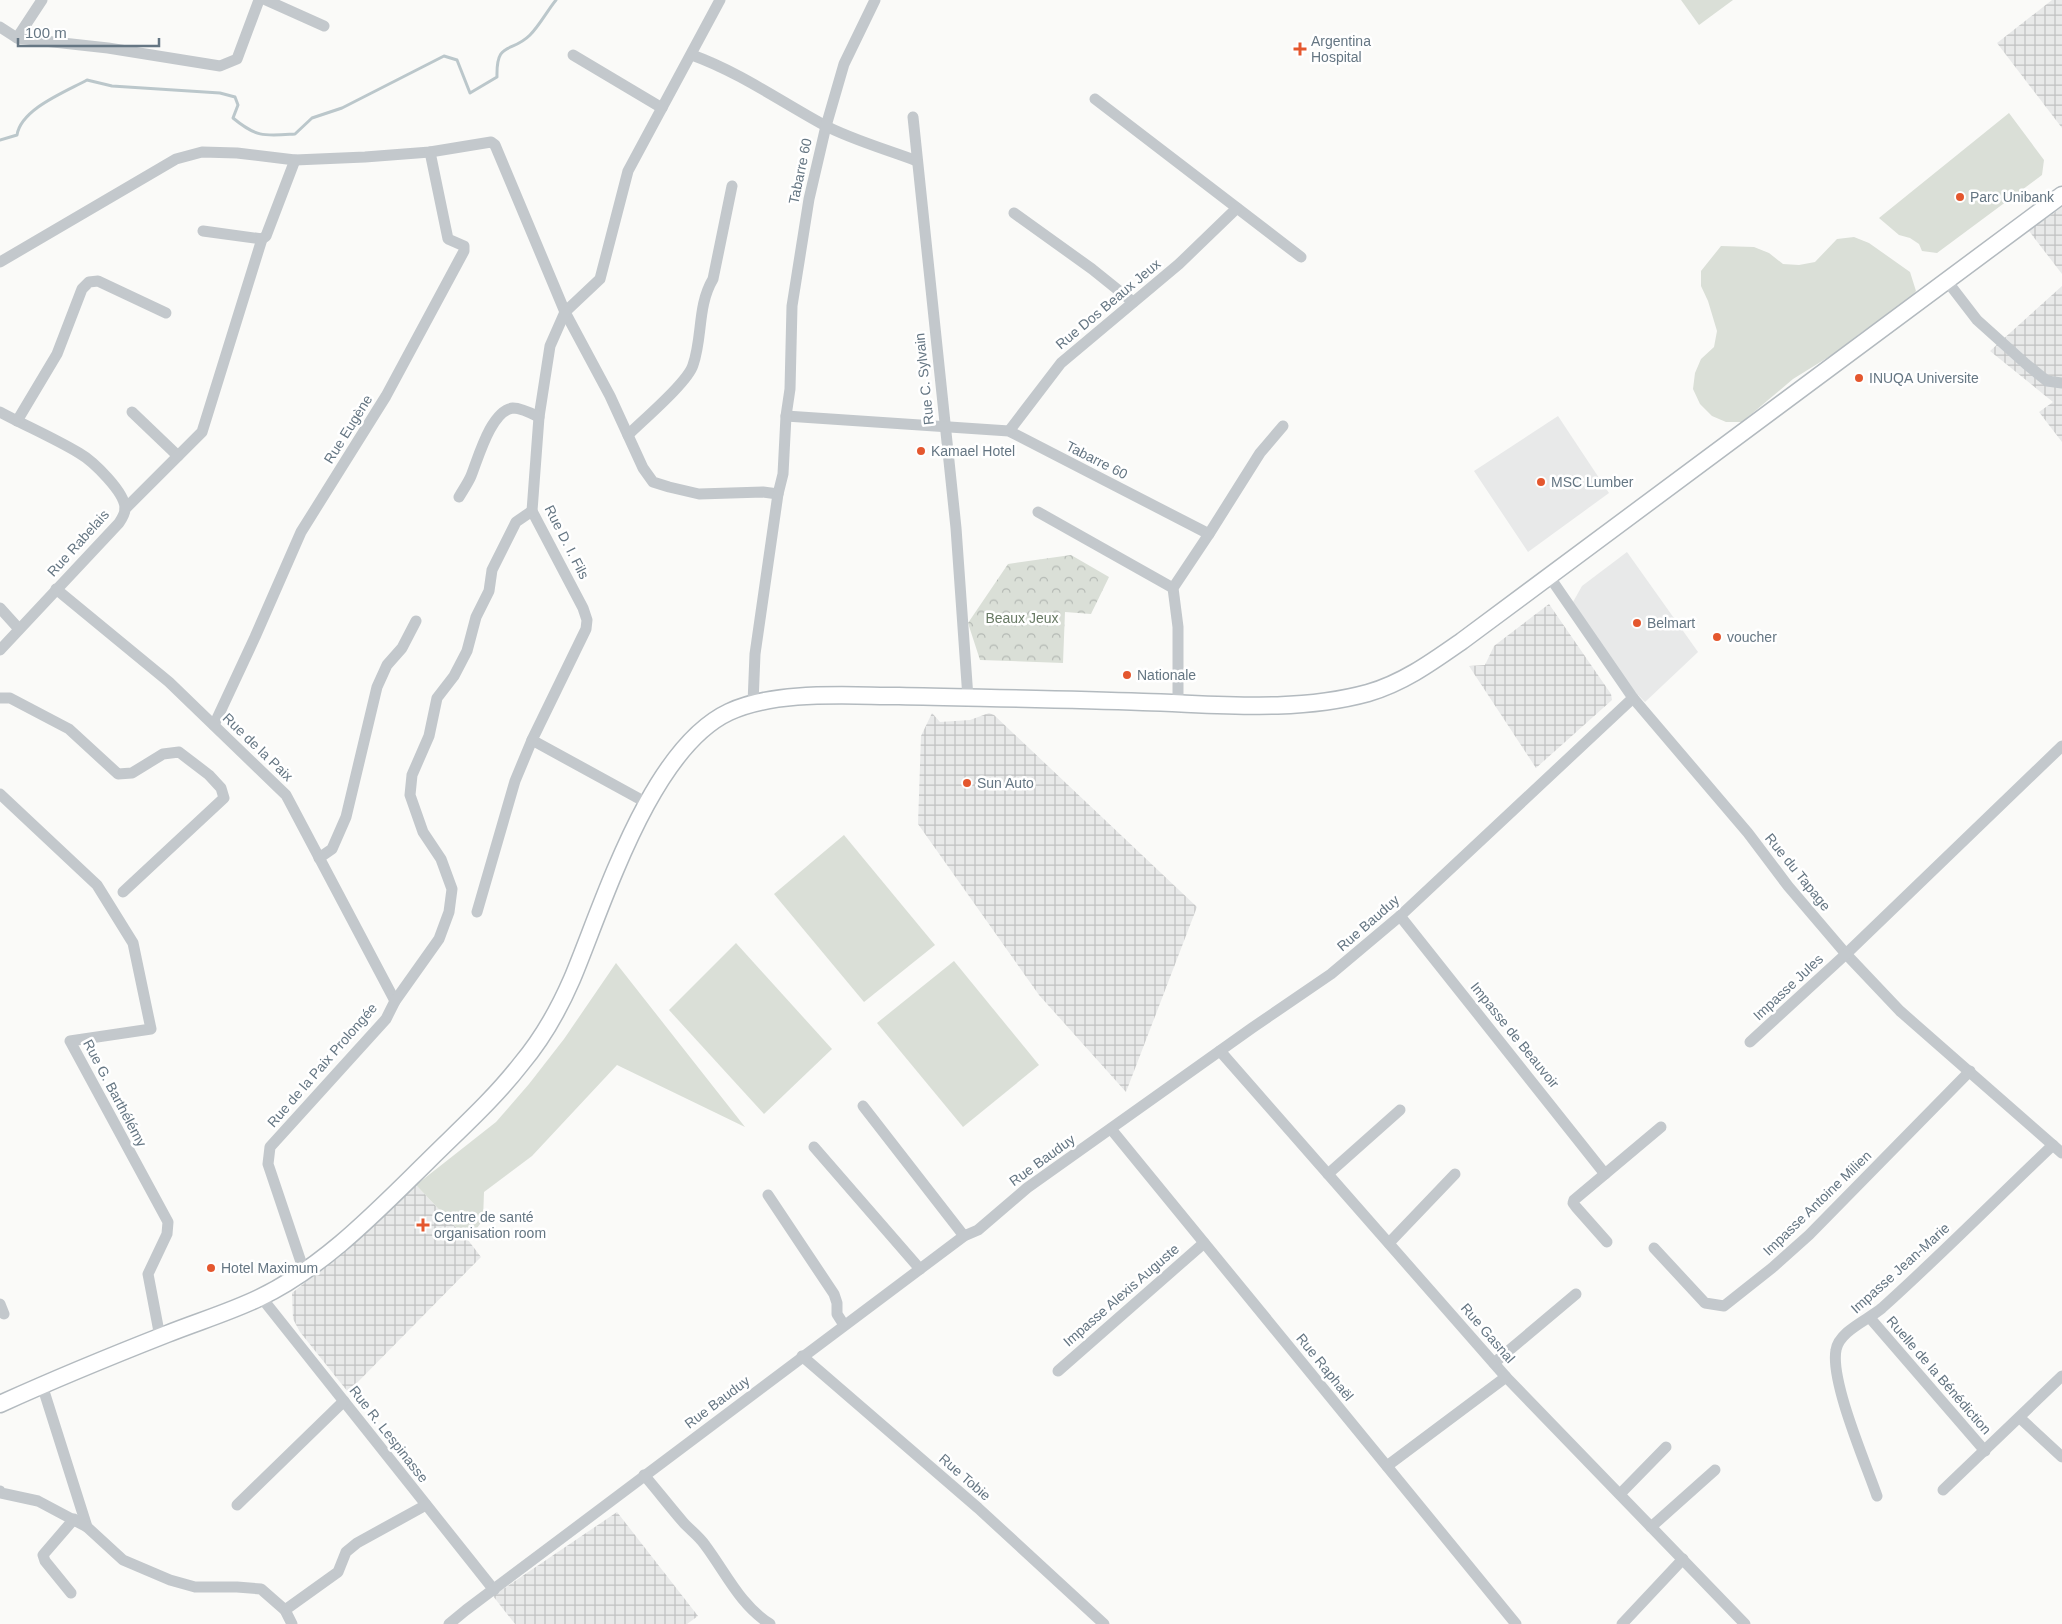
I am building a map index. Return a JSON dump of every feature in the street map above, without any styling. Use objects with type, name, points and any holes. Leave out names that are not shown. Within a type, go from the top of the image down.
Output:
[{"type":"main road","points":[[0,1404],[160,1336],[261,1297],[304,1270],[344,1241],[392,1196],[493,1098],[524,1061],[548,1025],[571,982],[610,880],[648,803],[670,766],[706,727],[726,713],[753,703],[828,695],[1059,698],[1178,704],[1309,704],[1374,692],[1414,675],[2062,195]]},
{"type":"street","points":[[17,38],[42,0]]},
{"type":"street","points":[[0,27],[17,38],[108,48],[220,66],[237,59],[259,0]]},
{"type":"street","points":[[266,0],[324,26]]},
{"type":"street","points":[[565,312],[600,279],[628,171],[720,0]]},
{"type":"street","name":"Tabarre 60","points":[[753,703],[755,654],[778,494],[783,474],[792,352],[792,306],[809,198],[826,126],[844,64],[875,0]]},
{"type":"street","points":[[692,54],[715,63],[752,82],[826,126],[917,161]]},
{"type":"street","points":[[573,55],[662,108]]},
{"type":"street","points":[[1095,99],[1301,257]]},
{"type":"street","name":"Rue C. Sylvain","points":[[913,117],[956,528],[968,698]]},
{"type":"street","points":[[0,262],[176,159],[202,152],[237,153],[295,160],[401,155],[490,142],[495,145],[565,312],[610,396],[643,468],[653,482],[699,494],[763,492],[778,494]]},
{"type":"street","name":"Rue Eugène","points":[[214,725],[301,532],[386,396],[464,251],[464,246],[448,239],[430,152]]},
{"type":"street","points":[[125,509],[202,432],[262,239],[266,236],[295,160]]},
{"type":"street","points":[[628,435],[690,373],[694,363],[703,301],[714,279],[732,186]]},
{"type":"street","name":"Rue Dos Beaux Jeux","points":[[1009,432],[1061,363],[1179,264],[1238,208]]},
{"type":"street","points":[[1014,213],[1092,269],[1133,302]]},
{"type":"street","points":[[203,231],[262,239]]},
{"type":"street","points":[[17,421],[57,354],[82,289],[89,282],[98,281],[166,312]]},
{"type":"street","points":[[1947,281],[1977,320],[2026,364],[2047,381],[2062,383]]},
{"type":"street","name":"Rue D. I. Fils","points":[[532,740],[586,629],[587,620],[584,608],[532,511],[539,416],[550,346],[565,312]]},
{"type":"street","points":[[459,497],[470,477],[485,436],[503,412],[511,408],[520,409],[539,416]]},
{"type":"street","name":"Rue Rabelais","points":[[0,412],[81,454],[95,465],[122,496],[125,509],[119,523],[0,650]]},
{"type":"street","points":[[132,412],[178,456]]},
{"type":"street","name":"Tabarre 60","points":[[786,416],[1009,432],[1209,534]]},
{"type":"street","points":[[1178,704],[1178,627],[1173,588],[1260,453],[1283,426]]},
{"type":"street","name":"Rue de la Paix Prolongée","points":[[304,1270],[268,1164],[270,1147],[386,1019],[395,1001],[439,939],[449,912],[452,890],[441,859],[423,832],[410,795],[412,775],[429,736],[437,698],[454,676],[467,651],[476,618],[489,591],[492,570],[516,522],[532,511]]},
{"type":"street","points":[[1038,512],[1173,588]]},
{"type":"street","name":"Rue du Tapage","points":[[1549,576],[1632,698],[1748,833],[1788,886],[1846,954],[1900,1011],[2058,1149]]},
{"type":"street","name":"Rue de la Paix","points":[[56,589],[169,682],[286,795],[395,1001]]},
{"type":"street","points":[[0,608],[19,629]]},
{"type":"street","points":[[319,858],[332,849],[346,817],[377,687],[387,665],[402,648],[416,621]]},
{"type":"street","points":[[0,698],[10,698],[69,729],[118,774],[132,773],[163,754],[179,752],[192,761],[221,788],[224,798],[123,892]]},
{"type":"street","name":"Rue Bauduy","points":[[449,1624],[920,1268],[964,1236],[978,1230],[1027,1188],[1331,974],[1400,916],[1632,698]]},
{"type":"street","points":[[477,912],[515,781],[532,740],[648,803]]},
{"type":"street","name":"Impasse Jules","points":[[1750,1042],[1846,954],[2062,746]]},
{"type":"street","name":"Rue G. Barthélémy","points":[[0,794],[97,885],[133,943],[151,1029],[70,1041],[168,1222],[167,1234],[148,1274],[160,1336]]},
{"type":"street","name":"Impasse de Beauvoir","points":[[1400,916],[1605,1174]]},
{"type":"street","name":"Rue Gasnal","points":[[1220,1051],[1506,1377],[1745,1624]]},
{"type":"street","name":"Impasse Antoine Milien","points":[[1654,1248],[1705,1302],[1724,1306],[1772,1268],[1809,1235],[1970,1071]]},
{"type":"street","points":[[863,1106],[964,1236]]},
{"type":"street","points":[[1328,1174],[1400,1110]]},
{"type":"street","points":[[1607,1242],[1573,1203],[1661,1127]]},
{"type":"street","name":"Rue Raphaël","points":[[1111,1129],[1516,1624]]},
{"type":"street","points":[[814,1147],[920,1268]]},
{"type":"street","name":"Impasse Jean-Marie","points":[[1877,1496],[1836,1376],[1836,1350],[1842,1336],[1870,1318],[2058,1149]]},
{"type":"street","points":[[1389,1243],[1455,1174]]},
{"type":"street","points":[[768,1195],[834,1294],[837,1302],[837,1314],[844,1325]]},
{"type":"street","name":"Impasse Alexis Auguste","points":[[1058,1370],[1204,1243]]},
{"type":"street","points":[[1494,1363],[1576,1294]]},
{"type":"street","name":"Rue R. Lespinasse","points":[[261,1297],[494,1590]]},
{"type":"street","name":"Ruelle de la Bénédiction","points":[[1870,1318],[1985,1451]]},
{"type":"street","name":"Rue Tobie","points":[[802,1356],[978,1508],[1104,1624]]},
{"type":"street","points":[[1943,1490],[2062,1376]]},
{"type":"street","points":[[1387,1466],[1506,1377]]},
{"type":"street","points":[[42,1385],[87,1527]]},
{"type":"street","points":[[237,1504],[344,1401]]},
{"type":"street","points":[[2020,1418],[2062,1457]]},
{"type":"street","points":[[1620,1494],[1666,1447]]},
{"type":"street","points":[[1651,1527],[1715,1470]]},
{"type":"street","points":[[644,1475],[704,1544],[746,1604],[770,1624]]},
{"type":"street","points":[[0,1491],[1,1493],[38,1501],[74,1519],[87,1527],[124,1560],[170,1580],[195,1587],[261,1589],[285,1610],[292,1624]]},
{"type":"street","points":[[285,1610],[338,1572],[346,1552],[357,1542],[426,1505]]},
{"type":"street","points":[[71,1593],[45,1561],[43,1555],[74,1519]]},
{"type":"street","points":[[1622,1624],[1683,1560]]},
{"type":"shaded area","points":[[2052,0],[2062,0],[2062,128],[1997,43]]},
{"type":"shaded area","points":[[2062,207],[2062,274],[2029,231]]},
{"type":"shaded area","points":[[2062,286],[2062,442],[2039,412],[2053,402],[1990,351]]},
{"type":"shaded area","name":"MSC Lumber","points":[[1558,416],[1609,493],[1528,552],[1474,471]]},
{"type":"shaded area","points":[[1627,552],[1698,652],[1645,702],[1633,690],[1573,602],[1582,586]]},
{"type":"shaded area","points":[[1549,604],[1611,694],[1612,700],[1536,768],[1469,666],[1485,665],[1494,646]]},
{"type":"shaded area","points":[[932,713],[940,722],[970,720],[989,713],[994,715],[1197,907],[1126,1092],[1039,995],[918,824],[921,736]]},
{"type":"shaded area","points":[[416,1185],[468,1240],[481,1257],[348,1392],[300,1332],[293,1319],[292,1293],[343,1252]]},
{"type":"shaded area","points":[[617,1512],[698,1616],[687,1624],[515,1624],[493,1596]]},
{"type":"green space","points":[[1681,0],[1733,0],[1699,25]]},
{"type":"green space","name":"Parc Unibank","points":[[2009,113],[2044,160],[2042,175],[1937,253],[1922,251],[1919,244],[1910,238],[1899,235],[1879,218]]},
{"type":"green space","points":[[1854,237],[1869,243],[1910,272],[1916,291],[1905,305],[1793,379],[1742,422],[1726,422],[1712,416],[1700,404],[1693,389],[1695,373],[1701,359],[1714,347],[1717,331],[1708,301],[1701,286],[1701,271],[1721,246],[1754,247],[1769,253],[1783,264],[1799,265],[1815,262],[1837,239]]},
{"type":"green space","name":"Beaux Jeux","points":[[1071,555],[1109,577],[1091,614],[1065,612],[1063,663],[980,660],[968,623],[1008,564]]},
{"type":"green space","points":[[844,835],[935,945],[864,1002],[774,894]]},
{"type":"green space","points":[[736,943],[832,1049],[764,1114],[669,1010]]},
{"type":"green space","points":[[954,961],[1039,1065],[963,1127],[877,1023]]},
{"type":"green space","points":[[616,963],[745,1127],[617,1065],[532,1156],[484,1192],[483,1220],[468,1240],[416,1185],[496,1122],[564,1039]]},
{"type":"waterway","points":[[0,140],[17,135],[20,126],[27,117],[45,102],[87,80],[112,86],[220,93],[235,97],[238,105],[233,118],[241,125],[255,132],[269,135],[295,134],[312,118],[342,108],[444,56],[457,60],[470,93],[497,77],[497,65],[502,52],[530,35],[556,0]]},
{"type":"place","name":"Argentina Hospital","points":[[1300,49]]},
{"type":"place","name":"Parc Unibank","points":[[1960,197]]},
{"type":"place","name":"INUQA Universite","points":[[1859,378]]},
{"type":"place","name":"Kamael Hotel","points":[[921,451]]},
{"type":"place","name":"MSC Lumber","points":[[1541,482]]},
{"type":"place","name":"Belmart","points":[[1637,623]]},
{"type":"place","name":"voucher","points":[[1717,637]]},
{"type":"place","name":"Nationale","points":[[1127,675]]},
{"type":"place","name":"Sun Auto","points":[[967,783]]},
{"type":"place","name":"Centre de santé organisation room","points":[[423,1225]]},
{"type":"place","name":"Hotel Maximum","points":[[211,1268]]}]
